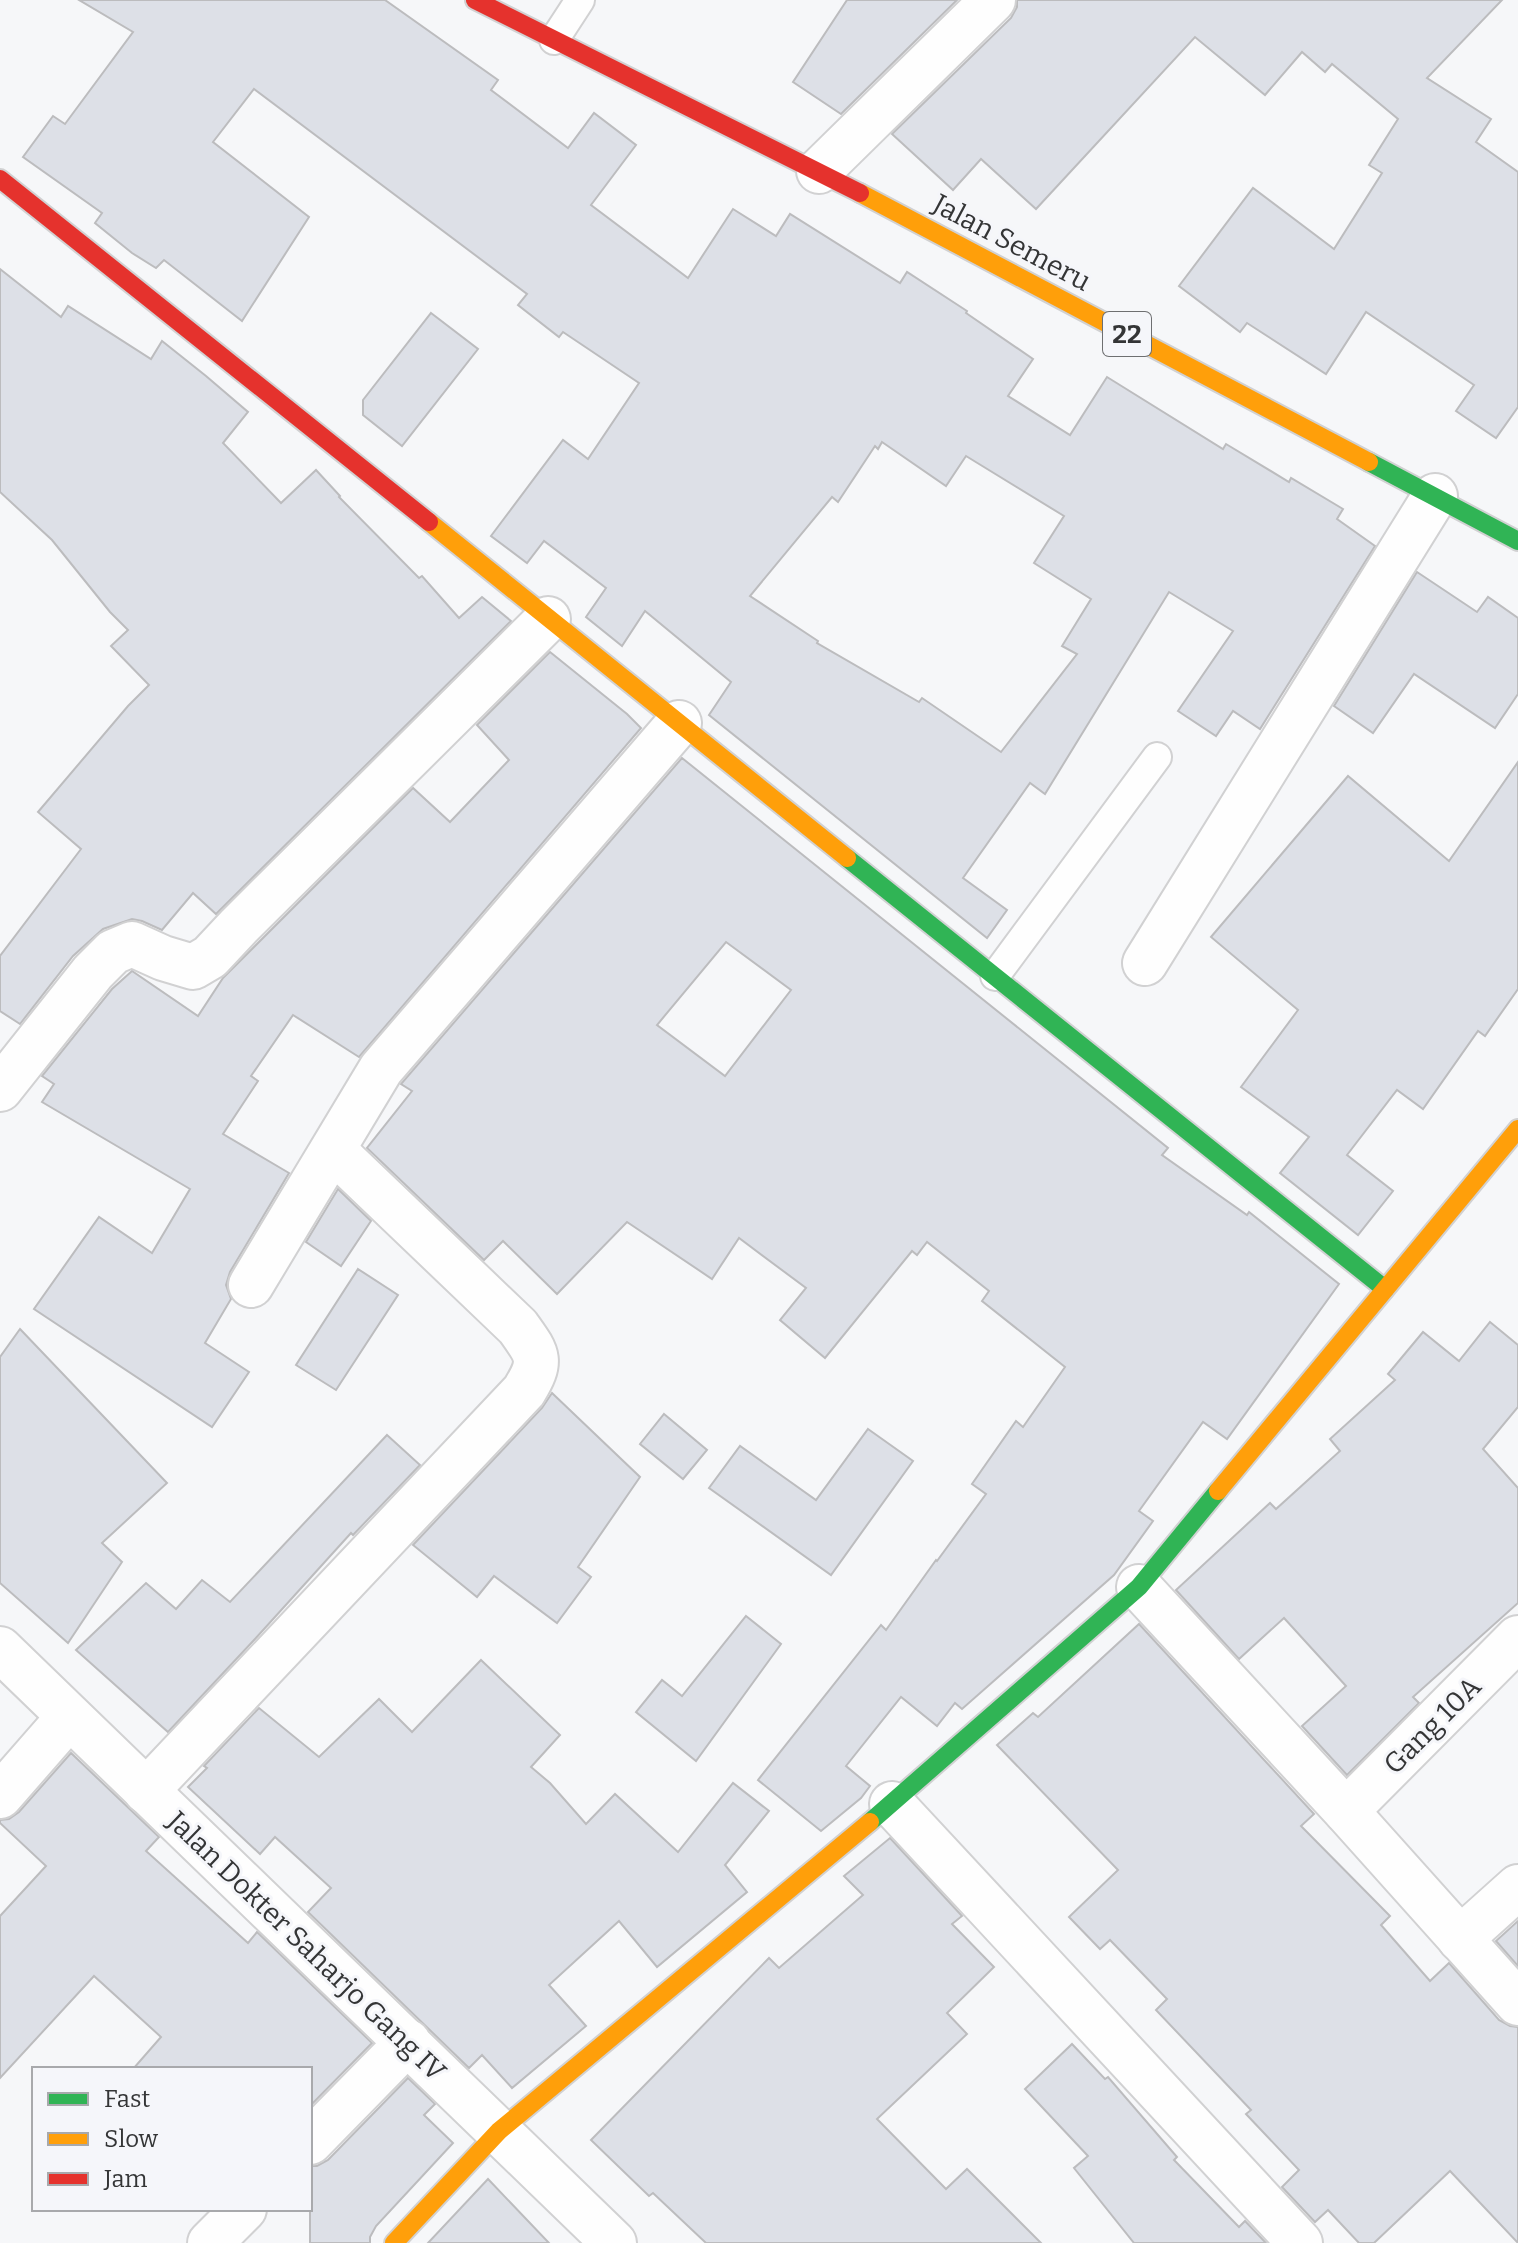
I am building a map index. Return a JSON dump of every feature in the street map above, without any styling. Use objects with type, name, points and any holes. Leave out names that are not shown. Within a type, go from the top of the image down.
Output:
[{"type":"main road","name":"Jalan Semeru","points":[[475,0],[819,171],[1518,541]]},
{"type":"main road","points":[[0,179],[1385,1289]]},
{"type":"main road","points":[[394,2243],[499,2131],[892,1804],[1139,1587],[1518,1129]]},
{"type":"street","points":[[819,171],[993,0]]},
{"type":"street","points":[[1145,963],[1435,496]]},
{"type":"street","points":[[0,1089],[93,972],[113,952],[132,944],[193,967],[210,957],[548,619]]},
{"type":"street","points":[[251,1285],[381,1069],[679,723]]},
{"type":"street","points":[[146,1791],[524,1391],[536,1372],[535,1352],[518,1327],[333,1150]]},
{"type":"street","points":[[1139,1587],[1518,2003]]},
{"type":"street","name":"Gang 10A","points":[[1346,1811],[1518,1638]]},
{"type":"street","name":"Jalan Dokter Saharjo Gang IV","points":[[0,1649],[614,2243]]},
{"type":"street","points":[[0,1796],[69,1717]]},
{"type":"street","points":[[892,1804],[1300,2243]]},
{"type":"street","points":[[1460,1939],[1518,1887]]},
{"type":"street","points":[[312,2140],[408,2042]]},
{"type":"street","points":[[210,2243],[242,2211]]},
{"type":"lane","points":[[554,40],[580,0]]},
{"type":"lane","points":[[995,976],[1157,757]]},
{"type":"building","points":[[79,0],[385,0],[498,80],[491,90],[568,148],[594,113],[636,145],[591,205],[688,278],[733,209],[776,236],[790,214],[900,283],[907,272],[1033,359],[1008,396],[1070,435],[1107,377],[1223,449],[1226,444],[1289,482],[1291,478],[1343,509],[1337,519],[1375,546],[1260,729],[1233,711],[1216,736],[1178,711],[1233,631],[1169,592],[1045,794],[1030,783],[963,878],[1007,910],[987,938],[709,715],[731,682],[645,611],[622,646],[586,617],[606,588],[544,541],[527,563],[491,536],[563,440],[588,459],[639,383],[563,332],[559,337],[518,305],[527,294],[254,89],[213,142],[309,217],[242,321],[164,260],[156,268],[132,253],[95,223],[102,213],[23,157],[53,116],[65,124],[133,32]],"holes":[[[882,442],[946,486],[966,456],[1064,516],[1034,563],[1091,599],[1062,646],[1077,654],[1001,752],[922,698],[919,702],[817,643],[750,596],[832,497],[838,502],[875,446],[878,449]]]},
{"type":"building","points":[[847,0],[957,0],[841,114],[793,82]]},
{"type":"building","points":[[1017,0],[1502,0],[1427,78],[1491,119],[1476,142],[1518,172],[1518,407],[1496,438],[1456,411],[1474,385],[1366,312],[1326,374],[1247,323],[1240,332],[1179,286],[1253,188],[1334,249],[1382,173],[1369,165],[1398,119],[1332,64],[1325,72],[1302,52],[1265,95],[1195,37],[1036,209],[981,159],[953,190],[892,134],[1011,18]]},
{"type":"building","points":[[0,269],[61,317],[68,306],[151,359],[162,341],[206,376],[248,412],[223,443],[281,503],[316,470],[419,578],[422,576],[459,618],[482,597],[511,621],[216,914],[193,893],[162,930],[132,919],[103,929],[73,956],[20,1024],[0,1011],[0,956],[81,849],[38,812],[149,685],[111,646],[128,630],[52,540],[0,492]]},
{"type":"building","points":[[431,313],[478,349],[402,446],[363,415],[363,400]]},
{"type":"building","points":[[1417,572],[1477,612],[1488,597],[1518,618],[1518,694],[1495,728],[1414,674],[1373,733],[1334,706]]},
{"type":"building","points":[[550,652],[641,728],[359,1057],[293,1015],[251,1076],[258,1081],[223,1134],[289,1173],[230,1272],[226,1285],[231,1299],[205,1343],[249,1372],[212,1427],[34,1309],[99,1217],[152,1253],[190,1189],[42,1102],[54,1084],[42,1076],[112,989],[132,971],[198,1016],[223,978],[413,788],[450,822],[509,760],[477,725]]},
{"type":"building","points":[[682,758],[1168,1148],[1162,1155],[1247,1215],[1249,1212],[1339,1284],[1227,1439],[1203,1422],[1139,1511],[1153,1521],[1114,1575],[962,1709],[955,1703],[937,1726],[901,1697],[846,1766],[870,1786],[861,1798],[821,1831],[758,1780],[881,1625],[886,1630],[986,1494],[972,1484],[1016,1421],[1023,1427],[1065,1367],[982,1301],[989,1291],[927,1242],[917,1255],[912,1251],[825,1358],[780,1320],[806,1288],[739,1238],[712,1279],[627,1222],[557,1294],[503,1241],[484,1260],[367,1148],[412,1091],[401,1084]],"holes":[[[726,942],[791,990],[725,1076],[657,1025]]]},
{"type":"building","points":[[1518,762],[1518,989],[1485,1036],[1478,1031],[1423,1109],[1397,1090],[1347,1155],[1393,1191],[1358,1235],[1280,1173],[1309,1137],[1241,1087],[1298,1010],[1211,937],[1348,776],[1449,861]]},
{"type":"building","points":[[338,1189],[371,1221],[341,1266],[306,1242]]},
{"type":"building","points":[[358,1269],[398,1295],[336,1390],[296,1365]]},
{"type":"building","points":[[1490,1322],[1518,1345],[1518,1407],[1483,1449],[1518,1488],[1518,1603],[1413,1697],[1419,1703],[1347,1775],[1302,1726],[1346,1686],[1284,1618],[1239,1659],[1176,1590],[1270,1503],[1276,1509],[1340,1451],[1330,1439],[1395,1380],[1388,1374],[1423,1332],[1459,1361]]},
{"type":"building","points":[[20,1329],[167,1483],[102,1543],[122,1562],[68,1643],[0,1583],[0,1357]]},
{"type":"building","points":[[552,1393],[640,1477],[578,1567],[591,1577],[557,1623],[494,1576],[477,1597],[413,1545],[542,1408]]},
{"type":"building","points":[[664,1414],[707,1450],[683,1479],[640,1444]]},
{"type":"building","points":[[868,1429],[913,1461],[831,1575],[709,1488],[740,1446],[816,1500]]},
{"type":"building","points":[[387,1435],[420,1465],[353,1535],[351,1533],[168,1732],[76,1650],[146,1583],[176,1609],[202,1580],[230,1602]]},
{"type":"building","points":[[746,1616],[781,1644],[696,1761],[636,1712],[662,1680],[682,1696]]},
{"type":"building","points":[[1139,1624],[1314,1814],[1301,1826],[1390,1916],[1381,1925],[1430,1981],[1449,1963],[1499,2020],[1518,2027],[1518,2243],[1450,2171],[1374,2243],[1359,2243],[1328,2210],[1315,2222],[1282,2187],[1299,2170],[1246,2114],[1251,2110],[1156,2010],[1167,1999],[1110,1940],[1100,1949],[1069,1917],[1118,1870],[997,1745],[1033,1713],[1038,1717]]},
{"type":"building","points":[[481,1660],[560,1735],[531,1767],[550,1783],[586,1824],[615,1794],[678,1852],[733,1783],[769,1811],[725,1865],[747,1892],[657,1967],[619,1921],[549,1985],[586,2026],[512,2088],[482,2055],[469,2068],[308,1912],[331,1888],[275,1837],[260,1854],[188,1787],[259,1708],[319,1757],[379,1699],[412,1732]]},
{"type":"building","points":[[71,1753],[159,1837],[146,1851],[248,1943],[257,1932],[372,2043],[312,2104],[312,2067],[135,2067],[161,2037],[94,1976],[0,2078],[0,1916],[46,1866],[0,1823],[0,1820],[9,1819],[19,1812]]},
{"type":"building","points":[[890,1838],[962,1916],[952,1924],[994,1967],[947,2013],[967,2034],[877,2119],[946,2189],[967,2169],[1041,2243],[706,2243],[653,2193],[649,2196],[591,2140],[769,1958],[779,1968],[863,1895],[844,1876]]},
{"type":"building","points":[[1518,1921],[1518,1966],[1496,1941]]},
{"type":"building","points":[[1072,2044],[1105,2079],[1108,2077],[1177,2157],[1174,2160],[1239,2227],[1245,2221],[1266,2243],[1134,2243],[1074,2168],[1088,2156],[1025,2089]]},
{"type":"building","points":[[408,2078],[435,2104],[424,2115],[453,2143],[376,2226],[370,2243],[310,2243],[312,2166],[328,2160]]},
{"type":"building","points":[[488,2179],[549,2243],[428,2243]]},
{"type":"traffic: fast","points":[[1369,462],[1518,541]]},
{"type":"traffic: fast","points":[[847,858],[1385,1289]]},
{"type":"traffic: fast","points":[[870,1822],[1139,1587],[1218,1491]]},
{"type":"traffic: slow","points":[[860,193],[1369,462]]},
{"type":"traffic: slow","points":[[429,522],[847,858]]},
{"type":"traffic: slow","points":[[1218,1491],[1518,1129]]},
{"type":"traffic: slow","points":[[394,2243],[499,2131],[870,1822]]},
{"type":"traffic: jam","points":[[475,0],[860,193]]},
{"type":"traffic: jam","points":[[0,179],[429,522]]}]
